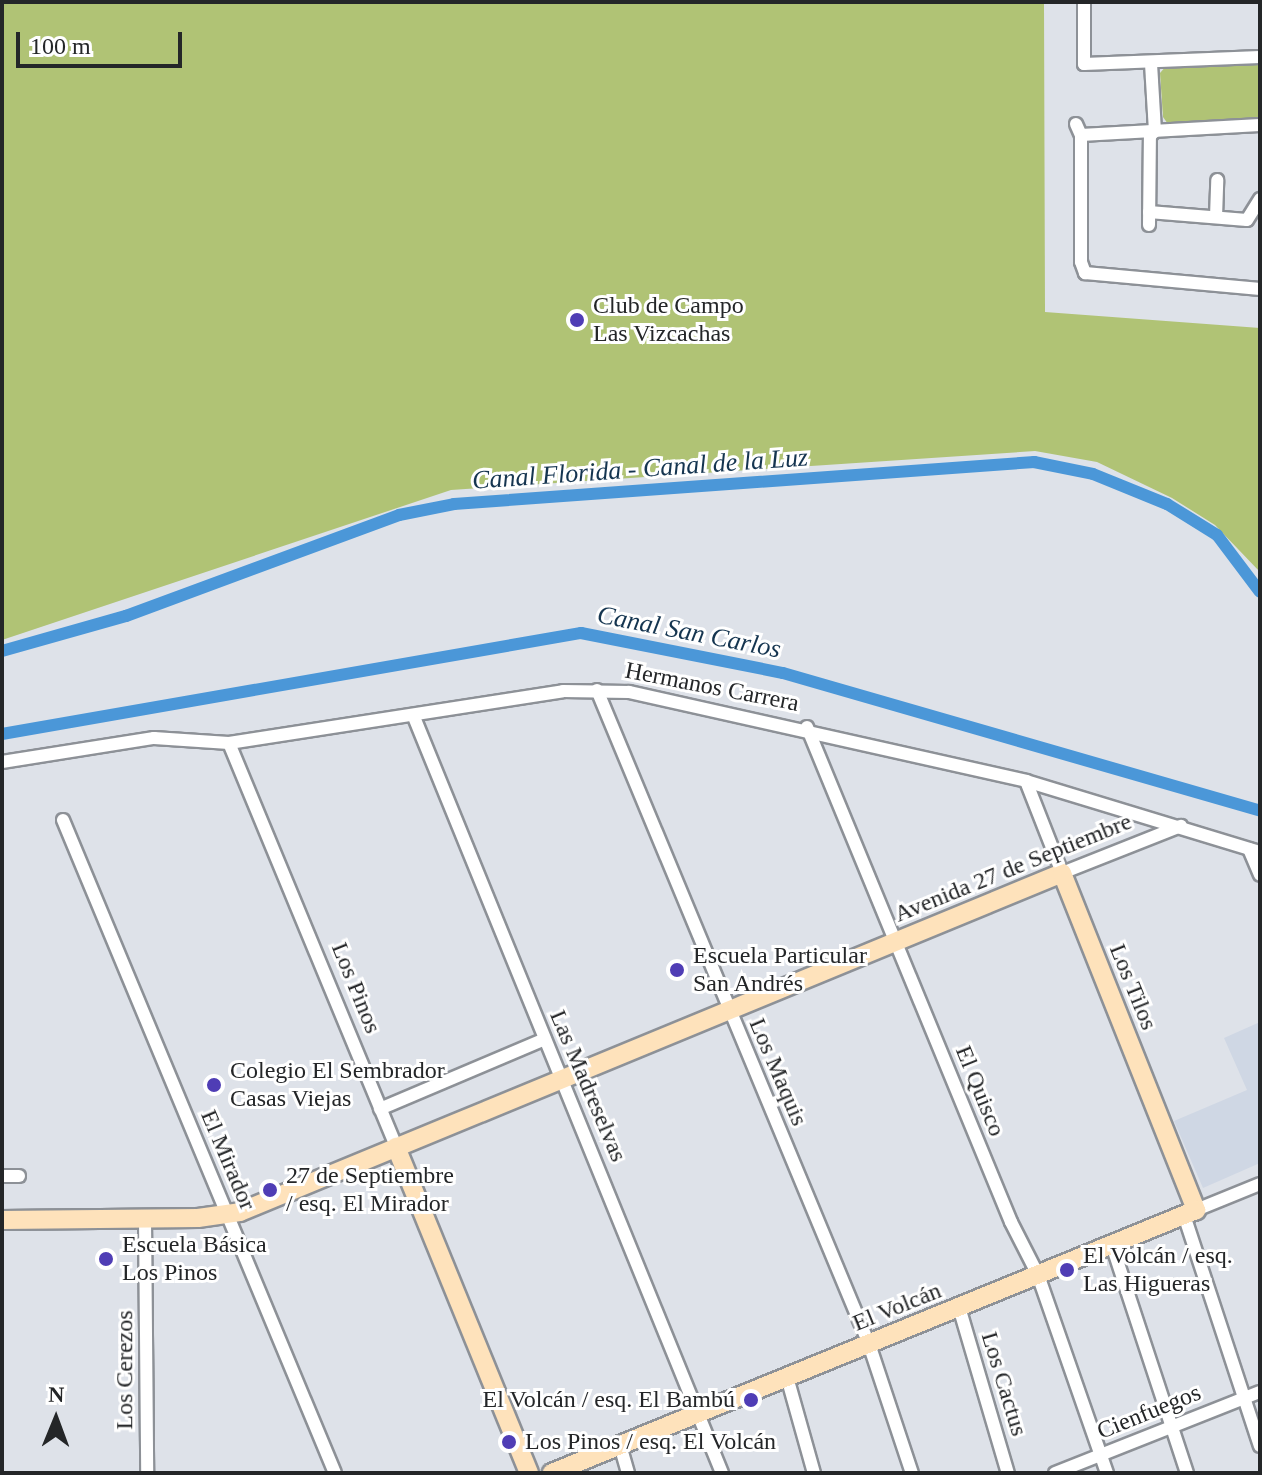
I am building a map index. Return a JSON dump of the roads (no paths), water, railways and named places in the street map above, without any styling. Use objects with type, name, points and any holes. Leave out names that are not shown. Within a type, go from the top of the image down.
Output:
[{"type":"street","points":[[1084,2],[1084,64],[1260,57]]},
{"type":"street","points":[[1151,63],[1155,131],[1150,136],[1149,218],[1247,220]]},
{"type":"street","points":[[1260,125],[1155,131],[1078,130],[1081,262],[1085,273],[1260,289]]},
{"type":"street","points":[[1216,217],[1217,180]]},
{"type":"street","points":[[1247,236],[1247,220],[1260,199]]},
{"type":"street","name":"Hermanos Carrera","points":[[2,762],[154,738],[229,743],[414,717],[563,691],[597,690],[807,727],[1026,781],[1254,850]]},
{"type":"street","name":"Los Maquis","points":[[597,690],[869,1344],[912,1473]]},
{"type":"street","name":"Las Madreselvas","points":[[414,717],[701,1412],[722,1473]]},
{"type":"street","name":"El Quisco","points":[[807,727],[895,942],[1038,1275],[1107,1473]]},
{"type":"street","name":"Los Pinos","points":[[229,743],[529,1473]]},
{"type":"street","name":"Los Tilos","points":[[1026,781],[1190,1213],[1254,1395],[1260,1446]]},
{"type":"street","name":"El Mirador","points":[[63,820],[335,1473]]},
{"type":"street","name":"Avenida 27 de Septiembre","points":[[2,1220],[227,1215],[1181,826]]},
{"type":"street","points":[[1254,850],[1260,875]]},
{"type":"street","points":[[380,1109],[545,1039]]},
{"type":"street","points":[[2,1176],[19,1176]]},
{"type":"street","name":"El Volcán","points":[[552,1473],[1260,1184]]},
{"type":"street","name":"Los Cerezos","points":[[145,1219],[147,1473]]},
{"type":"street","points":[[1112,1245],[1187,1473]]},
{"type":"street","name":"Los Cactus","points":[[959,1307],[1008,1473]]},
{"type":"street","points":[[787,1377],[814,1473]]},
{"type":"street","name":"Cienfuegos","points":[[1055,1473],[1254,1395]]},
{"type":"street","points":[[620,1445],[628,1473]]},
{"type":"waterway","name":"Canal Florida - Canal de la Luz","points":[[2,651],[126,616],[399,515],[454,504],[1034,462],[1093,474],[1167,504],[1217,535],[1260,592]]},
{"type":"waterway","name":"Canal San Carlos","points":[[2,734],[581,633],[783,673],[1260,811]]},
{"type":"place","name":"Club de Campo Las Vizcachas","points":[[577,320]]},
{"type":"place","name":"Escuela Particular San Andrés","points":[[677,970]]},
{"type":"place","name":"Colegio El Sembrador Casas Viejas","points":[[214,1085]]},
{"type":"place","name":"27 de Septiembre / esq. El Mirador","points":[[270,1190]]},
{"type":"place","name":"Escuela Básica Los Pinos","points":[[106,1259]]},
{"type":"place","name":"El Volcán / esq. Las Higueras","points":[[1067,1270]]},
{"type":"place","name":"El Volcán / esq. El Bambú","points":[[751,1400]]},
{"type":"place","name":"Los Pinos / esq. El Volcán","points":[[509,1442]]}]
